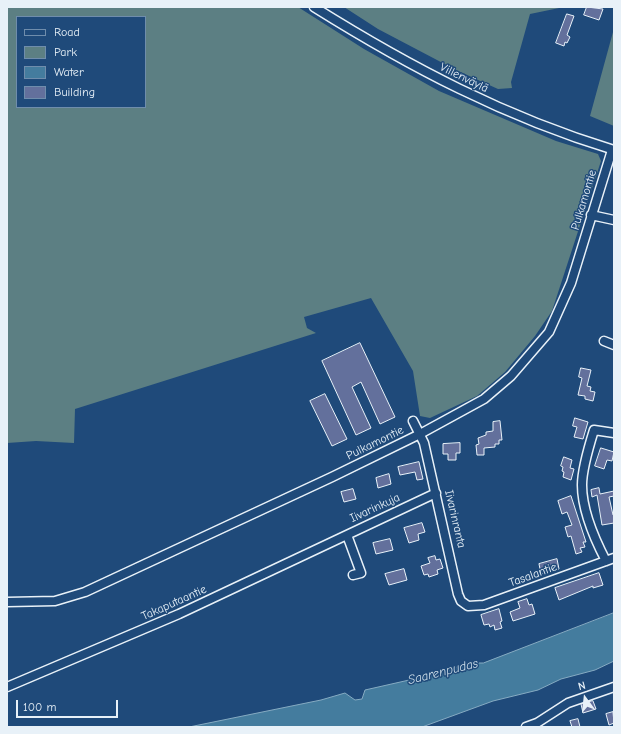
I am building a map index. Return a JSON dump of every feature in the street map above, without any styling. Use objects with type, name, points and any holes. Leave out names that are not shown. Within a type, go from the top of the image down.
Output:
[{"type":"street","name":"Villenväylä","points":[[314,7],[402,61],[469,94],[542,126],[613,150]]},
{"type":"street","name":"Pulkamontie","points":[[7,602],[55,601],[85,592],[332,478],[420,434],[484,399],[511,376],[549,332],[571,283],[591,215],[613,150]]},
{"type":"street","points":[[591,215],[614,220]]},
{"type":"street","points":[[604,341],[614,345]]},
{"type":"street","name":"Iivarinranta","points":[[413,421],[424,443],[458,594],[461,601],[468,606]]},
{"type":"street","points":[[606,561],[595,540],[588,521],[582,484],[594,430],[614,433]]},
{"type":"street","name":"Iivarinkuja","points":[[353,576],[361,573],[347,535],[436,493]]},
{"type":"street","name":"Takaputaantie","points":[[7,687],[180,614],[347,535]]},
{"type":"street","name":"Tasalantie","points":[[468,606],[484,605],[614,558]]},
{"type":"street","points":[[526,727],[537,724],[568,703],[614,687]]},
{"type":"green space","points":[[7,7],[298,7],[364,49],[439,91],[556,141],[598,154],[601,161],[552,311],[535,336],[505,372],[477,396],[430,418],[420,416],[413,371],[371,298],[304,317],[307,328],[316,333],[75,409],[74,443],[36,441],[7,443]]},
{"type":"green space","points":[[344,7],[564,7],[530,14],[511,82],[512,88],[498,89],[456,70],[378,29]]},
{"type":"green space","points":[[614,32],[614,126],[590,116]]},
{"type":"water","name":"Saarenpudas","points":[[614,613],[614,661],[595,670],[561,679],[538,690],[493,701],[422,727],[189,727],[321,700],[345,693],[355,700],[362,699],[365,690],[418,678],[471,663],[483,663]]},
{"type":"building","points":[[587,7],[603,9],[599,20],[584,15]]},
{"type":"building","points":[[567,14],[574,16],[567,35],[570,37],[567,43],[565,42],[564,46],[556,43]]},
{"type":"building","points":[[360,343],[395,417],[380,424],[361,382],[352,387],[371,428],[356,435],[322,361]]},
{"type":"building","points":[[581,368],[591,370],[587,386],[591,387],[590,391],[595,392],[593,401],[585,399],[585,396],[578,395],[582,378],[579,377]]},
{"type":"building","points":[[325,394],[347,439],[332,446],[310,401]]},
{"type":"building","points":[[575,418],[588,422],[583,439],[574,437],[577,427],[573,426]]},
{"type":"building","points":[[500,421],[502,440],[499,440],[499,444],[495,444],[495,447],[484,448],[484,455],[477,455],[476,445],[479,444],[478,438],[486,435],[486,432],[493,431],[493,422]]},
{"type":"building","points":[[460,443],[460,453],[456,453],[456,460],[448,460],[448,454],[443,454],[443,444]]},
{"type":"building","points":[[601,448],[614,452],[612,461],[607,460],[604,469],[595,466]]},
{"type":"building","points":[[564,457],[572,460],[570,468],[574,469],[571,480],[563,477],[564,472],[562,471],[563,467],[561,466]]},
{"type":"building","points":[[419,462],[423,479],[417,480],[415,472],[400,475],[398,467]]},
{"type":"building","points":[[389,474],[391,484],[378,488],[376,478]]},
{"type":"building","points":[[599,488],[600,494],[614,491],[614,496],[609,497],[613,515],[614,514],[614,523],[602,525],[597,495],[592,497],[591,490]]},
{"type":"building","points":[[353,489],[356,499],[344,502],[341,492]]},
{"type":"building","points":[[571,496],[586,542],[583,542],[585,547],[580,548],[582,552],[576,554],[571,536],[568,537],[565,527],[572,525],[567,512],[562,514],[558,501]]},
{"type":"building","points":[[422,523],[425,532],[418,534],[419,540],[409,543],[404,528]]},
{"type":"building","points":[[390,539],[393,550],[376,554],[373,543]]},
{"type":"building","points":[[435,556],[436,560],[440,559],[443,568],[437,570],[438,574],[429,577],[428,574],[424,575],[421,566],[430,563],[428,558]]},
{"type":"building","points":[[557,559],[559,569],[541,574],[539,564]]},
{"type":"building","points":[[404,569],[407,580],[389,585],[385,574]]},
{"type":"building","points":[[599,573],[603,585],[593,588],[593,586],[559,600],[555,588]]},
{"type":"building","points":[[527,599],[529,605],[532,604],[535,614],[513,621],[510,612],[520,608],[518,602]]},
{"type":"building","points":[[499,609],[502,628],[495,630],[494,625],[490,627],[489,624],[484,625],[481,615]]},
{"type":"building","points":[[593,701],[596,709],[583,713],[581,704]]},
{"type":"building","points":[[613,712],[614,723],[609,725],[606,714]]},
{"type":"building","points":[[578,719],[580,727],[572,727],[570,721]]}]
